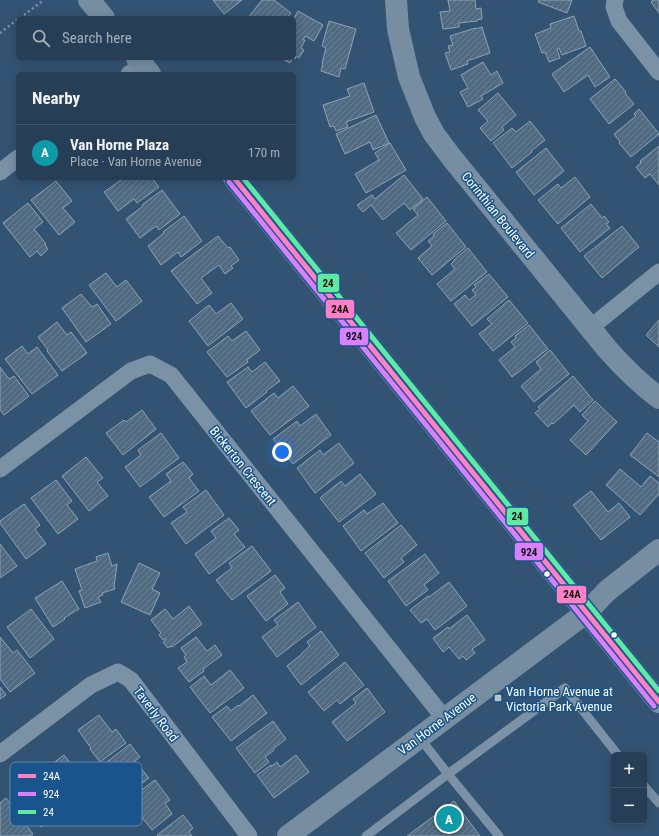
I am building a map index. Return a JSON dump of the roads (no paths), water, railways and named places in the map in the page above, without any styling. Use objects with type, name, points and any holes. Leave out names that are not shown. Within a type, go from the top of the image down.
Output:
[{"type":"street","points":[[89,0],[102,16]]},
{"type":"street","name":"Corinthian Boulevard","points":[[396,0],[398,28],[409,77],[425,117],[434,134],[590,328],[627,371],[659,398]]},
{"type":"street","points":[[615,0],[614,7],[619,21],[659,72]]},
{"type":"street","points":[[236,180],[659,702]]},
{"type":"street","points":[[590,328],[659,272]]},
{"type":"street","name":"Bickerton Crescent","points":[[0,469],[131,371],[150,364],[171,375],[444,718]]},
{"type":"street","name":"Van Horne Avenue","points":[[288,836],[586,612],[607,591],[659,550]]},
{"type":"street","name":"Taverly Road","points":[[0,754],[91,686],[118,672],[131,680],[249,836]]},
{"type":"lane","points":[[366,836],[565,688],[616,752]]},
{"type":"lane","points":[[419,737],[499,836]]},
{"type":"lane","points":[[646,788],[659,803]]},
{"type":"place","name":"Van Horne Avenue at Victoria Park Avenue","points":[[498,698]]},
{"type":"place","name":"Van Horne Plaza","points":[[449,819]]}]
